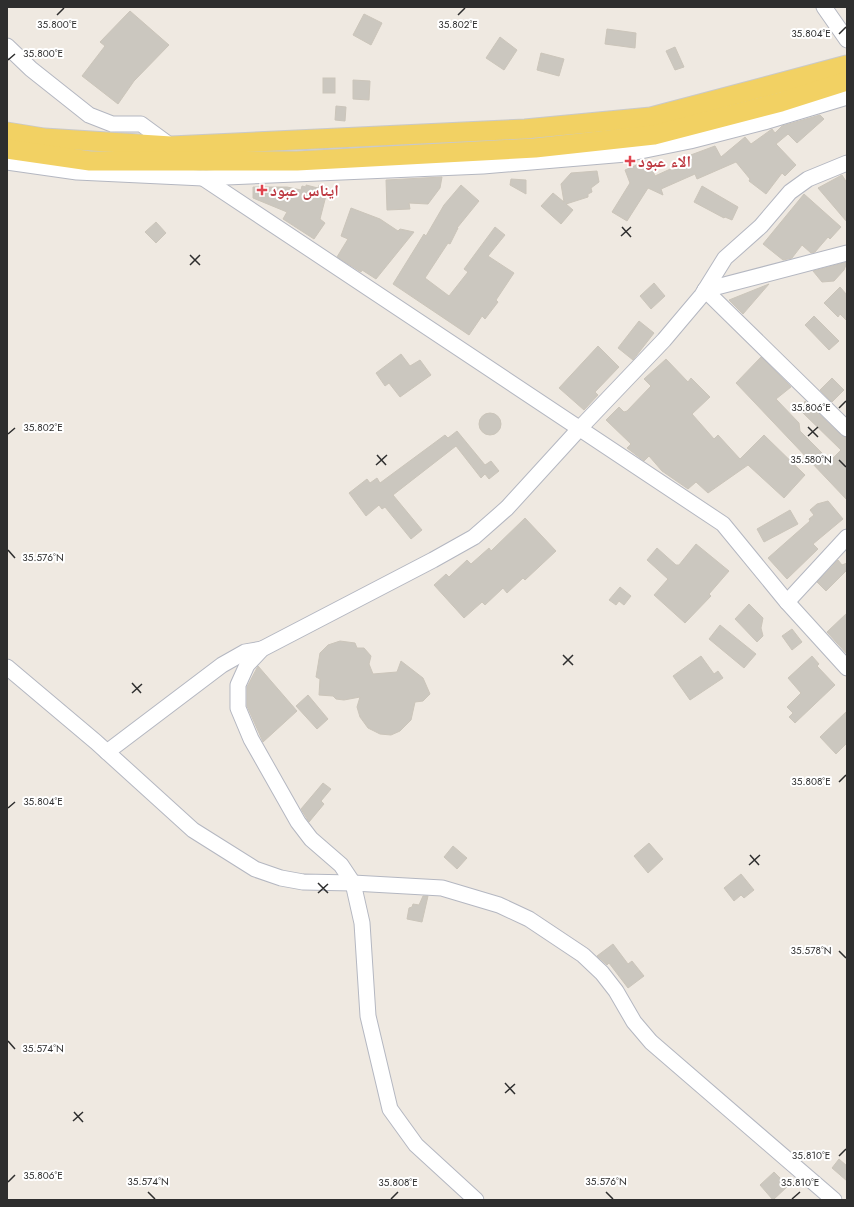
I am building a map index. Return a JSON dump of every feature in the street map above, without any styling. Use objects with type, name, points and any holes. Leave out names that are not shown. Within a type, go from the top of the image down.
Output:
[{"type":"main road","points":[[7,132],[44,138],[171,146],[525,129],[651,117],[782,84],[847,65]]},
{"type":"main road","points":[[7,149],[90,161],[298,161],[535,148],[654,135],[781,102],[847,81]]},
{"type":"street","points":[[824,7],[847,40]]},
{"type":"street","points":[[7,46],[31,69],[89,114],[112,124],[141,124],[171,146]]},
{"type":"street","points":[[7,162],[77,172],[203,178],[483,166],[626,154],[698,139],[847,97]]},
{"type":"street","points":[[107,752],[222,665],[245,652],[262,649],[474,537],[507,508],[580,428],[664,340],[705,290],[725,258],[761,226],[790,192],[808,179],[847,163]]},
{"type":"street","points":[[203,178],[723,524],[787,602],[847,668]]},
{"type":"street","points":[[705,290],[847,253]]},
{"type":"street","points":[[705,290],[847,429]]},
{"type":"street","points":[[787,602],[847,537]]},
{"type":"street","points":[[262,649],[247,665],[238,685],[238,708],[252,738],[298,822],[311,839],[341,865],[353,883],[362,923],[368,1016],[390,1109],[416,1145],[476,1200]]},
{"type":"street","points":[[7,667],[107,752],[193,830],[255,869],[281,878],[302,882],[442,888],[499,905],[529,919],[583,955],[598,969],[616,990],[634,1022],[651,1042],[834,1200]]},
{"type":"building","points":[[130,11],[169,45],[134,81],[118,104],[82,76],[105,46],[100,42]]},
{"type":"building","points":[[364,14],[382,23],[371,45],[353,35]]},
{"type":"building","points":[[607,29],[636,33],[635,48],[605,44]]},
{"type":"building","points":[[500,37],[517,50],[504,70],[486,58]]},
{"type":"building","points":[[675,47],[684,67],[675,70],[666,51]]},
{"type":"building","points":[[541,53],[564,59],[559,76],[537,70]]},
{"type":"building","points":[[323,78],[335,78],[335,93],[323,93]]},
{"type":"building","points":[[353,80],[370,81],[369,100],[353,99]]},
{"type":"building","points":[[336,106],[346,107],[345,121],[335,120]]},
{"type":"building","points":[[820,115],[824,119],[797,143],[788,134],[776,144],[796,165],[785,176],[782,173],[766,194],[749,181],[750,179],[736,162],[697,179],[695,174],[661,189],[663,195],[648,188],[627,221],[612,212],[630,183],[625,170],[648,160],[655,176],[690,160],[688,156],[715,146],[721,157],[745,137],[751,144],[772,129],[775,133],[782,126]]},
{"type":"building","points":[[597,171],[599,182],[591,188],[592,192],[588,194],[588,197],[566,204],[573,210],[561,224],[541,206],[553,193],[564,202],[561,184],[571,173]]},
{"type":"building","points":[[842,175],[847,183],[847,222],[818,188]]},
{"type":"building","points":[[442,177],[440,188],[428,204],[409,203],[410,209],[387,210],[386,180]]},
{"type":"building","points":[[511,179],[526,180],[526,194],[510,185]]},
{"type":"building","points":[[306,185],[318,188],[319,185],[328,188],[320,219],[325,223],[314,239],[283,219],[287,212],[253,198],[253,187],[287,187],[301,190],[302,186],[306,187]]},
{"type":"building","points":[[461,185],[479,201],[457,228],[450,244],[448,243],[425,278],[449,296],[468,272],[464,269],[495,227],[505,235],[488,256],[514,273],[496,300],[498,302],[485,319],[482,316],[469,335],[393,284],[424,234],[426,236],[444,205]]},
{"type":"building","points":[[702,186],[738,207],[732,220],[725,217],[724,218],[694,202]]},
{"type":"building","points":[[804,194],[841,227],[830,239],[828,237],[815,252],[811,253],[802,245],[792,258],[783,260],[763,244]]},
{"type":"building","points":[[351,208],[380,219],[398,231],[400,229],[414,232],[376,279],[362,270],[361,272],[337,257],[348,239],[341,236]]},
{"type":"building","points":[[156,222],[166,233],[156,243],[145,232]]},
{"type":"building","points":[[847,262],[844,270],[834,281],[822,282],[813,271]]},
{"type":"building","points":[[654,283],[665,296],[651,309],[640,296]]},
{"type":"building","points":[[769,284],[743,314],[729,300]]},
{"type":"building","points":[[840,287],[847,295],[847,321],[840,314],[838,317],[824,303]]},
{"type":"building","points":[[814,316],[839,341],[829,350],[805,325]]},
{"type":"building","points":[[639,321],[654,333],[633,360],[618,348]]},
{"type":"building","points":[[598,346],[619,367],[595,392],[598,395],[584,410],[559,388]]},
{"type":"building","points":[[401,354],[410,366],[420,360],[431,375],[400,397],[389,383],[385,386],[376,373]]},
{"type":"building","points":[[761,357],[791,387],[776,399],[799,423],[800,431],[830,461],[841,450],[802,412],[805,401],[841,435],[847,438],[847,500],[736,383]]},
{"type":"building","points":[[666,359],[688,382],[691,378],[710,397],[692,414],[714,439],[718,435],[740,459],[764,435],[805,475],[784,498],[748,465],[708,493],[696,482],[688,489],[662,471],[649,456],[644,461],[627,448],[631,444],[606,420],[619,407],[624,412],[627,411],[651,386],[644,379]]},
{"type":"building","points":[[832,378],[844,390],[832,402],[820,390]]},
{"type":"building","points":[[490,413],[498,416],[501,424],[498,432],[490,435],[482,432],[479,424],[482,416]]},
{"type":"building","points":[[457,431],[485,465],[491,461],[499,471],[489,479],[485,474],[481,478],[456,446],[393,495],[422,530],[411,539],[385,507],[382,509],[379,505],[366,516],[349,493],[367,479],[370,483],[377,478],[380,483],[445,435],[448,438]]},
{"type":"building","points":[[828,501],[843,519],[813,544],[818,549],[787,579],[768,558],[810,521],[809,519],[814,515],[810,510],[817,504]]},
{"type":"building","points":[[790,510],[798,524],[764,542],[757,529]]},
{"type":"building","points":[[525,518],[556,551],[525,580],[523,578],[507,593],[503,588],[485,605],[482,602],[464,618],[434,585],[446,574],[449,577],[467,560],[471,564],[489,548],[491,551]]},
{"type":"building","points":[[696,544],[729,571],[709,594],[711,596],[685,623],[654,595],[668,579],[647,560],[657,548],[676,565],[679,565]]},
{"type":"building","points":[[838,560],[842,565],[847,563],[847,570],[826,591],[817,582]]},
{"type":"building","points":[[620,587],[631,596],[624,605],[619,601],[616,605],[609,600]]},
{"type":"building","points":[[749,604],[763,618],[761,628],[763,636],[757,642],[735,619]]},
{"type":"building","points":[[847,613],[847,654],[827,632]]},
{"type":"building","points":[[720,625],[756,654],[744,668],[709,639]]},
{"type":"building","points":[[792,629],[802,642],[792,650],[782,636]]},
{"type":"building","points":[[340,641],[355,643],[357,648],[364,648],[371,656],[369,664],[373,674],[397,672],[401,661],[423,678],[430,694],[423,701],[415,702],[411,720],[400,731],[391,735],[380,734],[368,728],[360,717],[357,707],[360,697],[344,700],[336,699],[333,696],[319,695],[320,679],[316,677],[320,653],[328,645]]},
{"type":"building","points":[[701,656],[714,674],[718,671],[723,678],[690,700],[673,676]]},
{"type":"building","points":[[812,656],[819,664],[817,666],[835,685],[795,723],[789,717],[793,713],[787,707],[801,693],[788,678]]},
{"type":"building","points":[[258,666],[297,711],[263,742],[247,706],[247,687]]},
{"type":"building","points":[[308,695],[328,719],[317,729],[296,706]]},
{"type":"building","points":[[847,711],[847,743],[836,754],[820,737]]},
{"type":"building","points":[[323,783],[331,789],[321,801],[324,804],[309,822],[301,809]]},
{"type":"building","points":[[649,843],[663,859],[648,873],[634,856]]},
{"type":"building","points":[[453,846],[467,858],[457,869],[444,857]]},
{"type":"building","points":[[741,874],[754,890],[744,898],[741,895],[734,901],[724,888]]},
{"type":"building","points":[[423,896],[428,896],[422,922],[407,919],[409,908],[412,907],[413,904],[419,905]]},
{"type":"building","points":[[613,944],[628,964],[632,961],[644,976],[628,988],[609,963],[607,965],[597,956]]},
{"type":"building","points":[[839,1159],[847,1166],[847,1181],[832,1168]]},
{"type":"building","points":[[774,1172],[788,1186],[773,1200],[760,1185]]},
{"type":"place","name":"الاء عبود","points":[[630,161]]},
{"type":"place","name":"ايناس عبود","points":[[262,190]]}]
